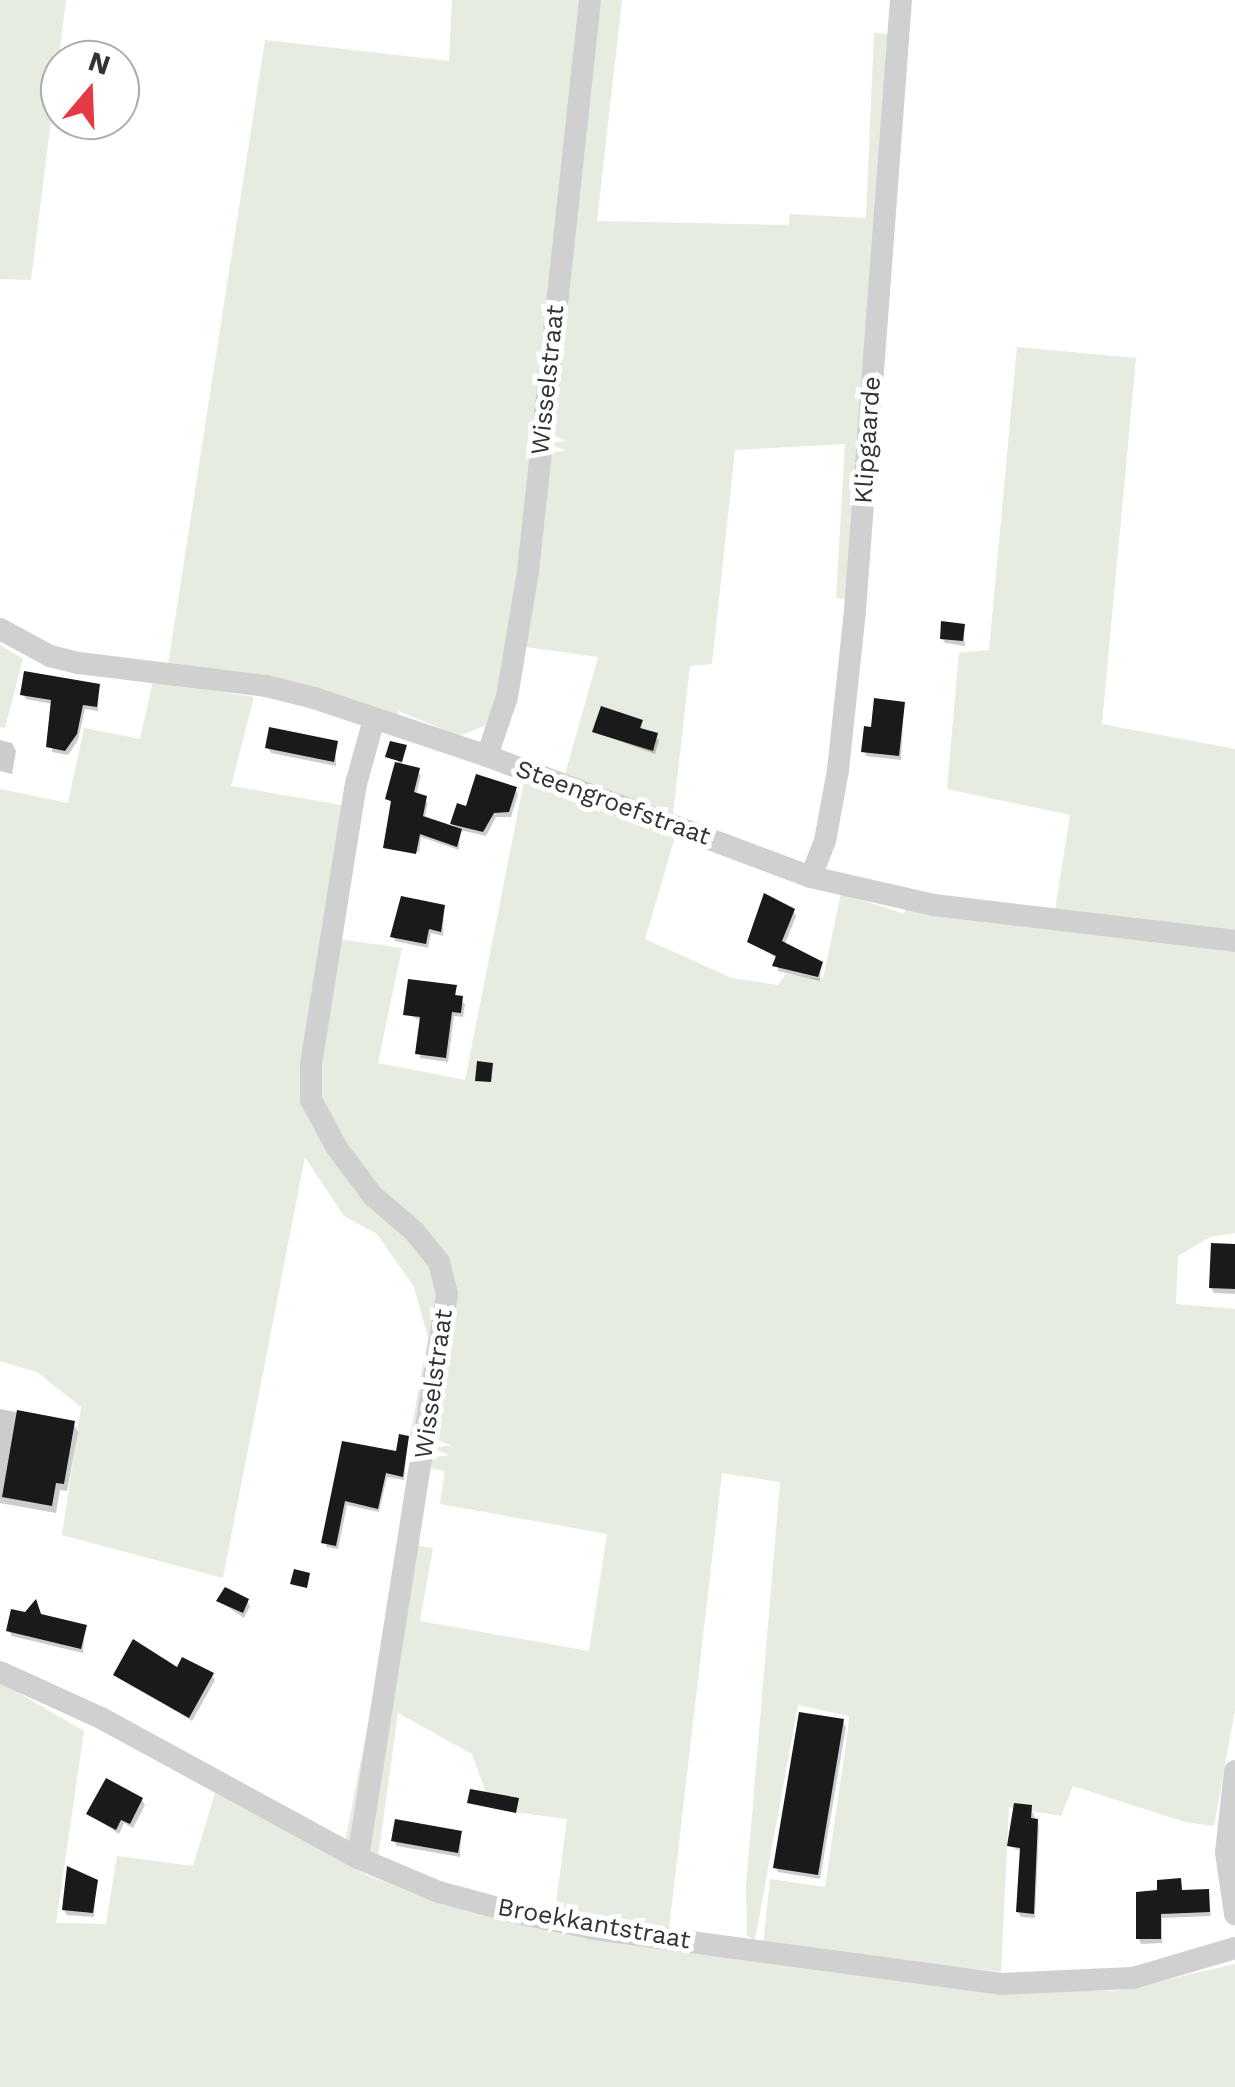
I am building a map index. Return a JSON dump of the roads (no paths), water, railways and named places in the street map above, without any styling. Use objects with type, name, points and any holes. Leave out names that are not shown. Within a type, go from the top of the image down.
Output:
[{"type":"street","name":"Wisselstraat","points":[[487,756],[507,697],[528,571],[590,0]]},
{"type":"street","name":"Klipgaarde","points":[[812,877],[825,841],[838,770],[853,628],[901,0]]},
{"type":"street","name":"Steengroefstraat","points":[[0,630],[50,656],[78,663],[266,686],[487,756],[812,877],[934,905],[1235,941]]},
{"type":"street","name":"Wisselstraat","points":[[358,1858],[447,1294],[439,1262],[416,1232],[373,1196],[336,1148],[310,1100],[311,1064],[356,784],[374,719]]},
{"type":"street","name":"Broekkantstraat","points":[[0,1672],[101,1718],[358,1858],[439,1892],[595,1929],[1001,1984],[1133,1978],[1235,1948]]},
{"type":"street","points":[[1235,1771],[1226,1853],[1235,1914]]}]
